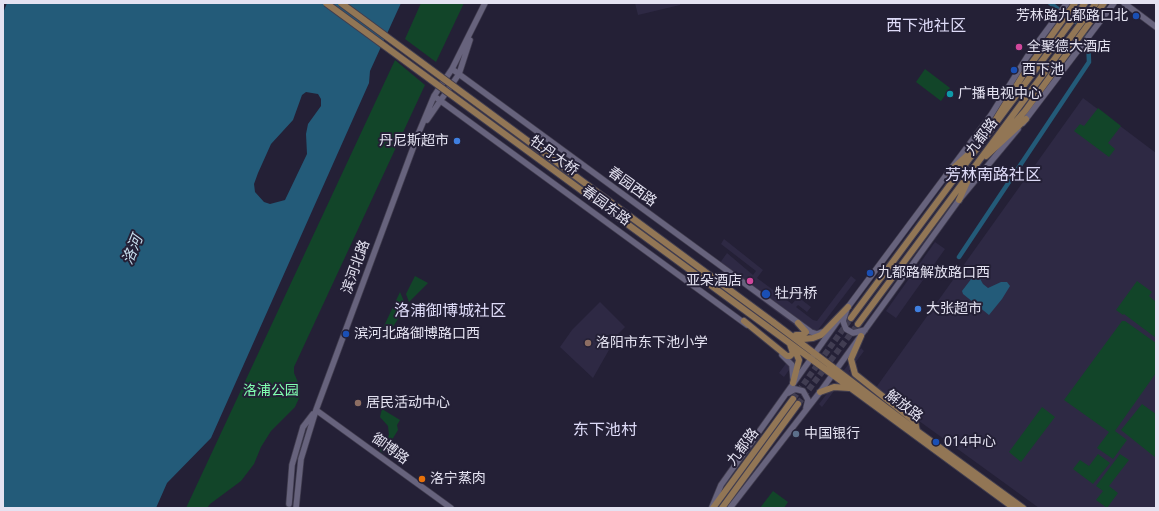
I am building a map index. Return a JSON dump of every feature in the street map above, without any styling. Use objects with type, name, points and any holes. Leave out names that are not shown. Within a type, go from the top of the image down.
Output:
[{"type":"main road","name":"牡丹大桥","points":[[326,3],[769,328]]},
{"type":"main road","name":"牡丹大桥","points":[[341,3],[773,322]]},
{"type":"main road","name":"滨河北路","points":[[296,508],[301,459],[316,410],[419,132],[434,96],[452,69],[485,3]]},
{"type":"main road","name":"九都路","points":[[712,508],[721,485],[848,307],[991,115],[1014,76],[1067,3]]},
{"type":"main road","points":[[948,173],[983,141],[1023,74],[1075,3]]},
{"type":"main road","name":"九都路","points":[[851,318],[1085,3]]},
{"type":"main road","name":"九都路","points":[[858,324],[1096,3]]},
{"type":"main road","points":[[959,200],[975,167],[1025,111],[1104,3]]},
{"type":"main road","name":"九都路","points":[[730,508],[820,392],[959,200],[1026,119],[1114,3]]},
{"type":"main road","points":[[1124,3],[1156,27]]},
{"type":"main road","points":[[1128,3],[1156,23]]},
{"type":"main road","name":"滨河北路","points":[[419,132],[459,74],[476,21]]},
{"type":"main road","name":"春园西路","points":[[452,69],[798,323],[817,334],[828,330]]},
{"type":"main road","name":"春园东路","points":[[434,96],[744,322],[767,344],[789,360],[792,365],[793,383]]},
{"type":"main road","points":[[975,167],[1026,119]]},
{"type":"main road","points":[[790,334],[803,339],[813,338],[828,330],[848,307]]},
{"type":"main road","points":[[848,307],[843,321],[846,329],[853,333],[865,330]]},
{"type":"main road","points":[[744,322],[790,356],[793,350],[789,342]]},
{"type":"main road","name":"解放路","points":[[773,322],[790,334],[813,356],[834,372],[1023,508]]},
{"type":"main road","points":[[790,334],[798,336],[804,334],[805,329],[798,323]]},
{"type":"main road","name":"解放路","points":[[769,328],[813,356]]},
{"type":"main road","points":[[860,336],[851,359],[851,364],[855,374],[915,422],[917,431]]},
{"type":"main road","points":[[789,342],[796,352],[799,360],[798,371],[793,383]]},
{"type":"main road","name":"解放路","points":[[834,372],[850,388],[1014,508]]},
{"type":"main road","points":[[820,392],[834,387],[850,388]]},
{"type":"main road","points":[[786,394],[795,389],[803,391],[808,400],[806,410]]},
{"type":"main road","name":"九都路","points":[[712,508],[793,400]]},
{"type":"main road","name":"九都路","points":[[722,508],[798,404]]},
{"type":"main road","name":"滨河北路","points":[[289,504],[292,465],[300,435],[303,427],[316,410]]},
{"type":"main road","name":"御博路","points":[[316,410],[448,507]]},
{"type":"shaded area","points":[[635,3],[680,3],[680,5],[638,15]]},
{"type":"shaded area","points":[[1083,98],[1156,153],[1156,508],[1039,508],[875,389]]},
{"type":"shaded area","points":[[724,239],[763,270],[757,278],[792,304],[798,297],[811,307],[807,312],[798,305],[796,307],[813,320],[817,321],[851,276],[856,280],[805,347],[841,374],[861,348],[864,351],[849,371],[852,374],[846,381],[843,379],[822,407],[819,404],[838,379],[802,352],[784,377],[779,373],[807,335],[717,267],[727,253],[753,275],[756,271],[721,244]]},
{"type":"shaded area","points":[[935,242],[945,249],[896,318],[886,311]]},
{"type":"shaded area","name":"洛阳市东下池小学","points":[[600,302],[625,327],[618,334],[593,378],[560,347],[572,330]]},
{"type":"green space","points":[[421,3],[464,3],[436,62],[405,39]]},
{"type":"green space","name":"洛浦公园","points":[[395,60],[425,85],[294,367],[294,373],[300,387],[300,396],[295,407],[271,431],[261,447],[254,464],[241,481],[210,504],[207,508],[186,508]]},
{"type":"green space","points":[[925,69],[950,88],[941,101],[916,82]]},
{"type":"green space","points":[[1098,108],[1121,126],[1108,143],[1115,149],[1109,157],[1074,131],[1080,124],[1084,126]]},
{"type":"green space","points":[[415,276],[428,283],[409,302],[406,294]]},
{"type":"green space","points":[[1137,281],[1152,292],[1149,296],[1156,302],[1156,338],[1124,314],[1123,315],[1116,310]]},
{"type":"green space","points":[[400,292],[406,306],[388,335],[384,326]]},
{"type":"green space","points":[[1122,321],[1125,321],[1156,343],[1156,373],[1115,431],[1127,440],[1113,459],[1097,448],[1109,432],[1064,400]]},
{"type":"green space","points":[[1142,404],[1156,414],[1156,458],[1121,430]]},
{"type":"green space","points":[[1042,407],[1055,417],[1021,462],[1009,452]]},
{"type":"green space","points":[[382,409],[400,420],[397,425],[398,430],[384,453],[380,451],[389,435],[388,426],[380,417]]},
{"type":"green space","points":[[1098,454],[1110,463],[1093,484],[1073,469],[1080,460],[1089,466]]},
{"type":"green space","points":[[1120,454],[1129,460],[1109,486],[1118,493],[1107,508],[1096,500],[1103,491],[1096,486]]},
{"type":"green space","points":[[773,491],[788,502],[784,508],[760,508]]},
{"type":"water","name":"洛河","points":[[7,3],[401,3],[370,71],[369,83],[211,438],[167,483],[156,508],[3,508],[3,13]],"holes":[[[306,92],[318,94],[321,99],[321,106],[308,124],[306,134],[307,154],[285,200],[270,204],[264,202],[255,192],[254,184],[271,144],[293,120],[302,95]]]},
{"type":"water","points":[[975,274],[978,275],[983,284],[988,288],[1001,282],[1007,282],[1010,286],[989,315],[963,294],[962,291]]},
{"type":"waterway","points":[[959,257],[1089,62],[1088,39],[1081,26],[1050,3]]},
{"type":"tunnel","points":[[793,399],[851,318]]},
{"type":"tunnel","points":[[798,404],[858,324]]},
{"type":"place","name":"芳林路九都路口北","points":[[1136,16]]},
{"type":"place","name":"全聚德大酒店","points":[[1019,47]]},
{"type":"place","name":"西下池","points":[[1014,70]]},
{"type":"place","name":"广播电视中心","points":[[950,94]]},
{"type":"place","name":"丹尼斯超市","points":[[457,141]]},
{"type":"place","name":"九都路解放路口西","points":[[870,273]]},
{"type":"place","name":"亚朵酒店","points":[[750,281]]},
{"type":"place","name":"牡丹桥","points":[[766,294]]},
{"type":"place","name":"大张超市","points":[[918,309]]},
{"type":"place","name":"滨河北路御博路口西","points":[[346,334]]},
{"type":"place","name":"洛阳市东下池小学","points":[[588,343]]},
{"type":"place","name":"居民活动中心","points":[[358,403]]},
{"type":"place","name":"中国银行","points":[[796,434]]},
{"type":"place","name":"014中心","points":[[936,442]]},
{"type":"place","name":"洛宁蒸肉","points":[[422,479]]},
{"type":"district","name":"西下池社区","points":[[926,26]]},
{"type":"district","name":"芳林南路社区","points":[[993,175]]},
{"type":"district","name":"洛浦御博城社区","points":[[450,311]]},
{"type":"district","name":"东下池村","points":[[605,430]]}]
